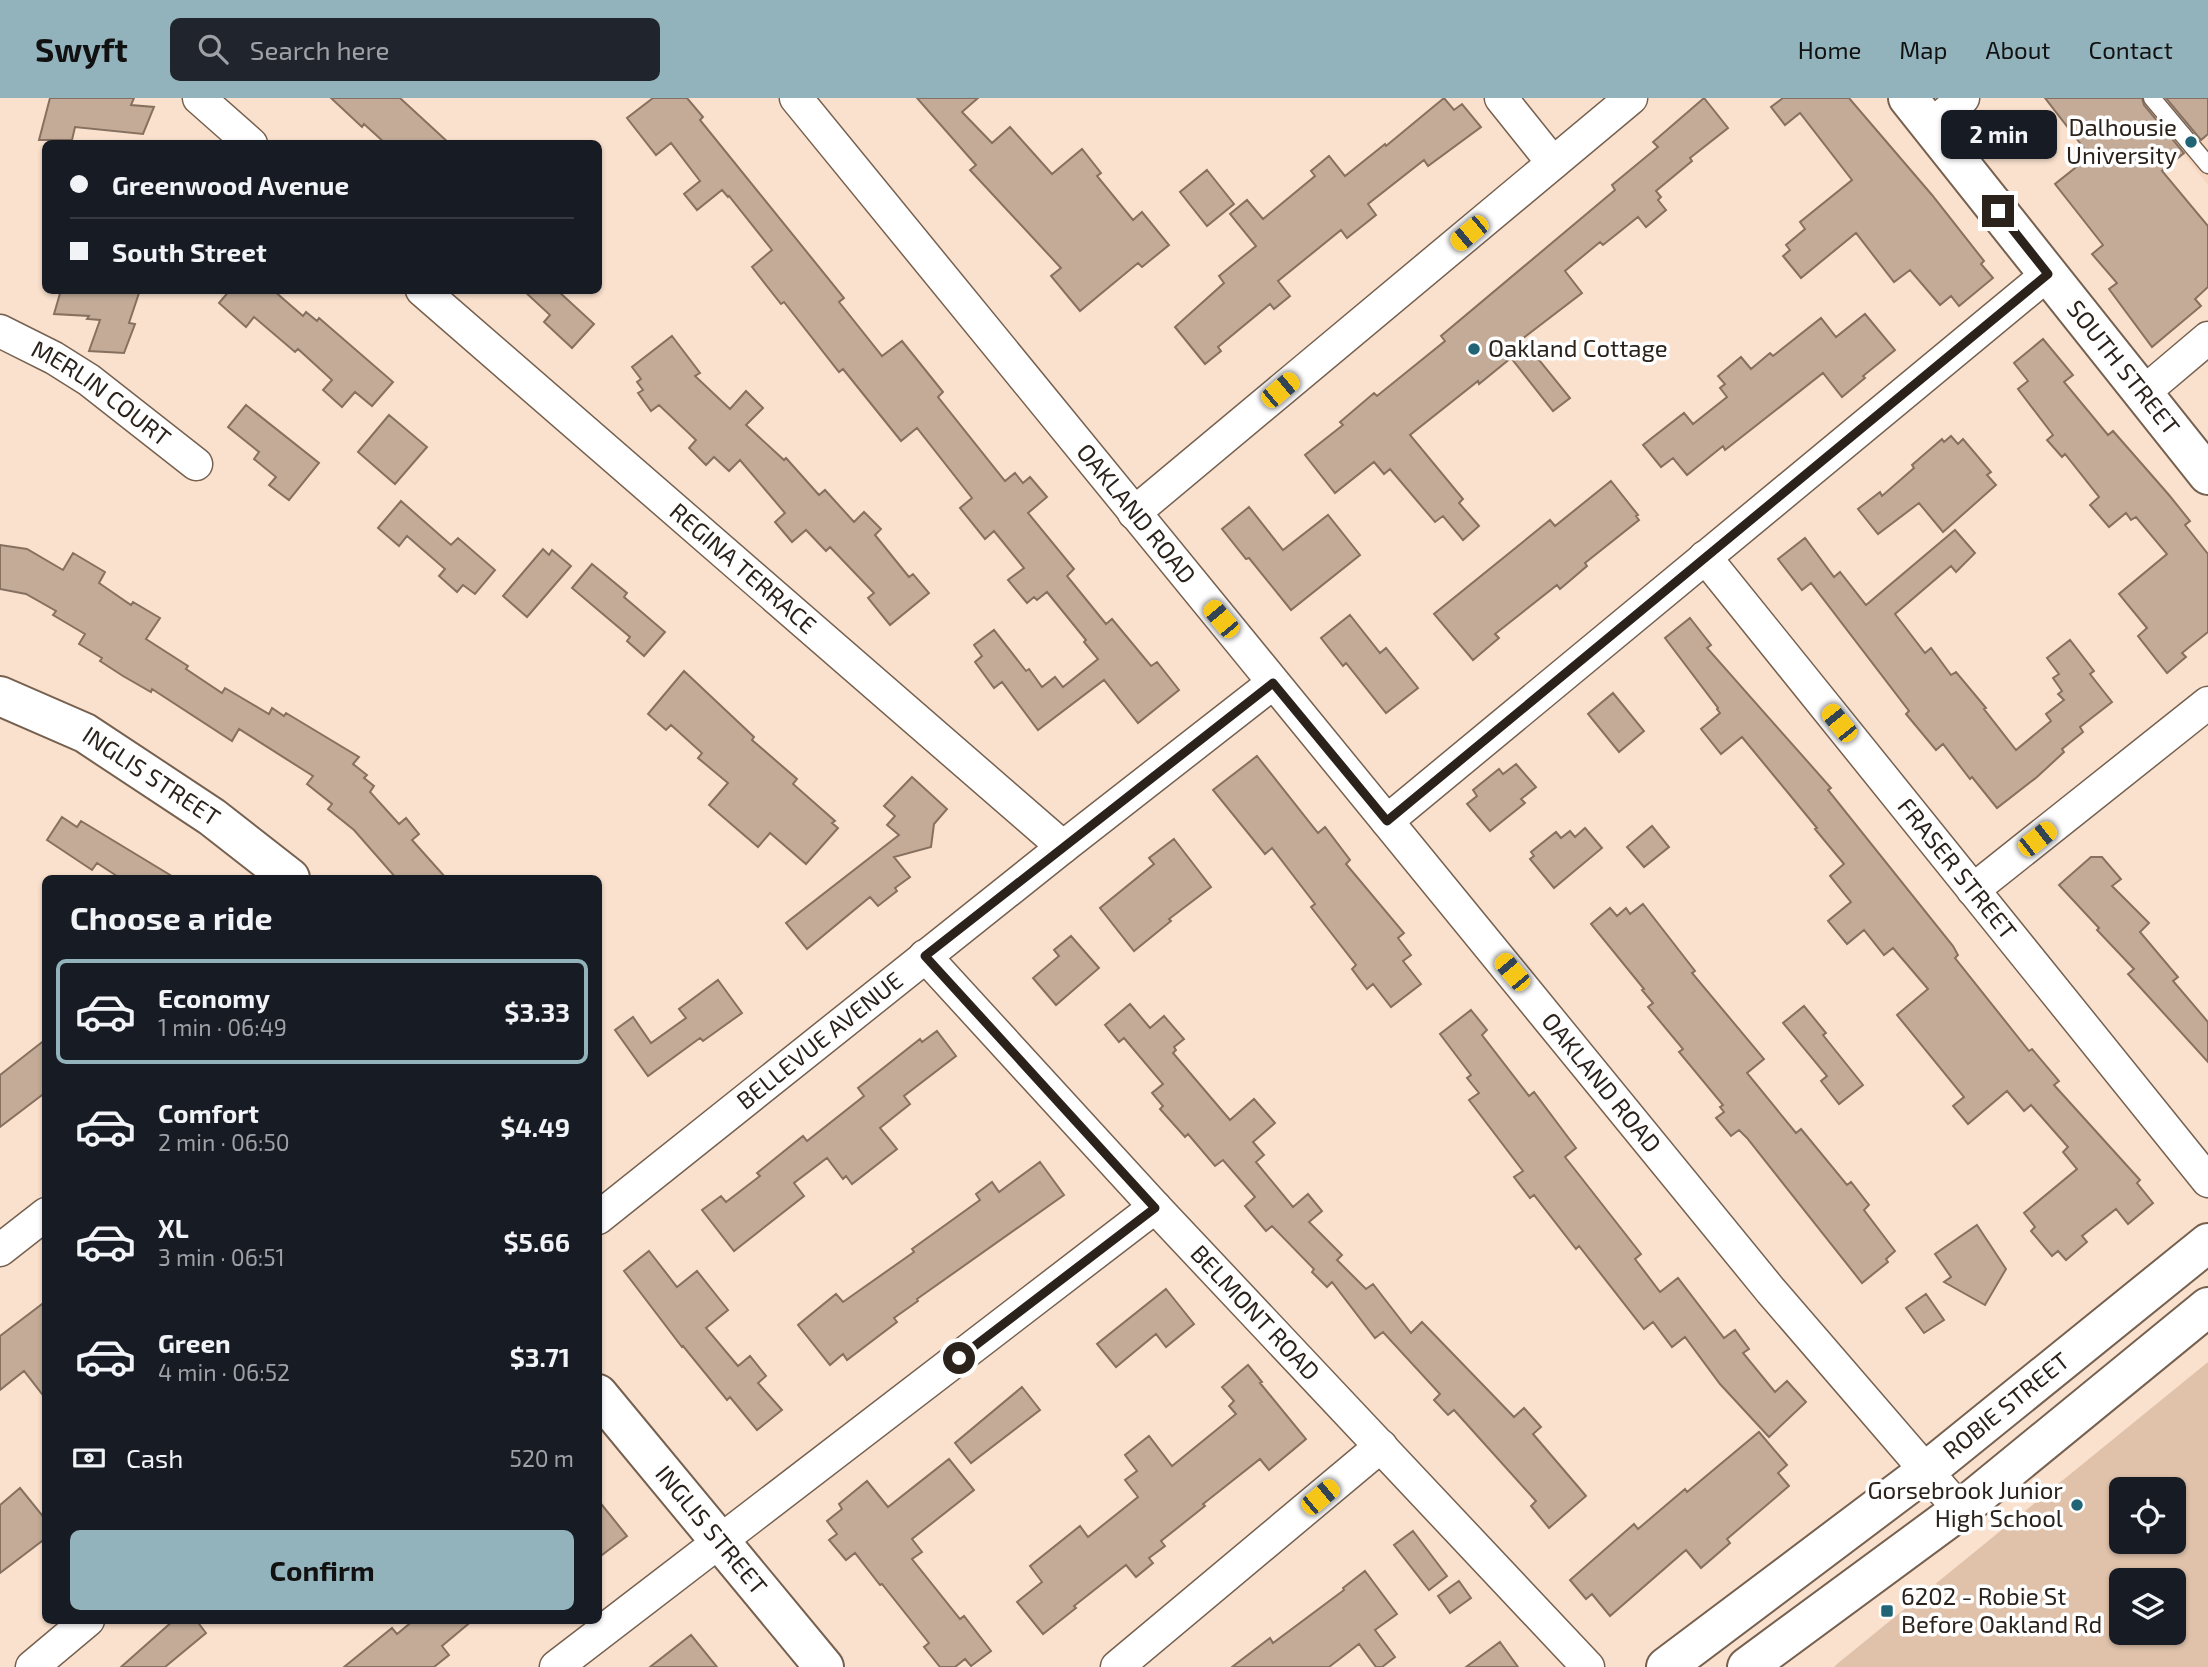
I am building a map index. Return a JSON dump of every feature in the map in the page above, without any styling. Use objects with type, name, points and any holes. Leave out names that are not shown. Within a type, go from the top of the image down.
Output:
[{"type":"main road","name":"SOUTH STREET","points":[[1919,112],[2208,475]]},
{"type":"main road","name":"INGLIS STREET","points":[[0,696],[85,733],[212,817],[286,875]]},
{"type":"main road","name":"ROBIE STREET","points":[[1666,1667],[1926,1472],[2208,1243]]},
{"type":"main road","name":"ROBIE STREET","points":[[1747,1667],[1960,1510],[2208,1307]]},
{"type":"main road","name":"INGLIS STREET","points":[[602,1399],[824,1667]]},
{"type":"street","points":[[199,98],[246,140]]},
{"type":"street","points":[[1501,98],[1553,163]]},
{"type":"street","points":[[1134,513],[1631,98]]},
{"type":"street","points":[[1919,112],[1963,98]]},
{"type":"street","name":"OAKLAND ROAD","points":[[798,99],[1771,1291],[1960,1510]]},
{"type":"street","points":[[1387,821],[2048,274]]},
{"type":"street","name":"REGINA TERRACE","points":[[427,294],[1063,847]]},
{"type":"street","name":"MERLIN COURT","points":[[0,331],[54,358],[89,380],[196,464]]},
{"type":"street","points":[[2143,393],[2208,338]]},
{"type":"street","name":"FRASER STREET","points":[[1705,557],[2208,1181]]},
{"type":"street","name":"BELLEVUE AVENUE","points":[[602,1216],[925,956],[1273,683]]},
{"type":"street","points":[[1973,890],[2208,704]]},
{"type":"street","name":"BELMONT ROAD","points":[[925,956],[1155,1208],[1588,1667]]},
{"type":"street","points":[[556,1667],[1155,1208]]},
{"type":"street","points":[[0,1250],[42,1217]]},
{"type":"street","points":[[1117,1667],[1381,1446]]},
{"type":"street","points":[[32,1667],[84,1624]]},
{"type":"lane","points":[[2152,98],[2208,164]]},
{"type":"shaded area","name":"Dalhousie University","points":[[2138,98],[2208,98],[2208,185]]},
{"type":"shaded area","points":[[2208,1362],[2208,1667],[1834,1667]]},
{"type":"building","points":[[50,98],[134,98],[131,105],[154,107],[143,134],[75,127],[72,140],[39,140]]},
{"type":"building","points":[[331,98],[400,98],[446,140],[382,140],[364,124],[362,127]]},
{"type":"building","points":[[653,98],[687,98],[703,117],[700,120],[844,298],[839,302],[882,356],[902,341],[943,392],[938,397],[1005,481],[1015,473],[1023,483],[1030,477],[1047,497],[1028,513],[1074,569],[1067,576],[1106,624],[1112,619],[1151,666],[1157,662],[1179,690],[1138,723],[1104,680],[1038,730],[1002,682],[994,688],[975,662],[982,656],[974,645],[994,630],[1042,687],[1055,677],[1063,687],[1098,659],[1047,592],[1037,600],[1034,597],[1027,603],[1008,580],[1024,568],[994,531],[985,539],[960,508],[972,498],[917,428],[901,441],[843,369],[839,372],[784,302],[781,304],[752,267],[772,250],[729,196],[722,190],[697,210],[684,194],[700,181],[671,143],[656,155],[627,118]]},
{"type":"building","points":[[917,98],[978,98],[962,112],[992,143],[1010,127],[1052,174],[1082,149],[1101,173],[1097,176],[1133,220],[1142,212],[1169,245],[1142,267],[1138,263],[1080,311],[1051,276],[1061,268],[970,170],[976,165]]},
{"type":"building","points":[[1444,98],[1454,110],[1462,104],[1481,127],[1428,166],[1424,160],[1368,204],[1376,215],[1347,238],[1341,230],[1278,281],[1290,296],[1274,309],[1270,304],[1218,347],[1221,351],[1205,364],[1175,327],[1224,283],[1219,276],[1256,246],[1230,214],[1247,200],[1263,219],[1315,176],[1311,171],[1329,156],[1345,176]]},
{"type":"building","points":[[1704,98],[1728,128],[1690,158],[1692,161],[1656,191],[1661,197],[1658,200],[1666,210],[1646,227],[1638,217],[1603,245],[1600,242],[1565,271],[1582,293],[1522,339],[1570,398],[1553,411],[1511,358],[1410,435],[1463,499],[1459,503],[1479,526],[1463,540],[1443,516],[1435,522],[1390,469],[1384,474],[1374,462],[1335,493],[1305,455],[1343,425],[1340,422],[1374,393],[1377,396],[1445,341],[1441,336],[1615,190],[1612,185],[1658,147],[1653,142]]},
{"type":"building","points":[[1783,98],[1849,98],[1932,195],[1984,261],[1981,264],[1993,278],[1959,306],[1951,296],[1940,305],[1910,270],[1894,282],[1856,233],[1801,278],[1783,256],[1790,250],[1786,245],[1805,229],[1800,222],[1852,180],[1800,113],[1785,125],[1771,107]]},
{"type":"building","points":[[2045,98],[2142,98],[2144,105],[2184,153],[2162,171],[2208,226],[2208,287],[2195,299],[2201,306],[2152,347],[2109,289],[2117,283],[2092,254],[2103,245],[2055,184],[2090,156]]},
{"type":"building","points":[[2166,98],[2208,98],[2208,134],[2201,140]]},
{"type":"building","points":[[1207,170],[1234,204],[1207,226],[1180,192]]},
{"type":"building","points":[[60,294],[139,294],[129,323],[135,324],[124,353],[89,351],[100,320],[87,319],[89,316],[54,314]]},
{"type":"building","points":[[227,294],[278,294],[303,316],[306,312],[317,321],[319,318],[393,382],[372,406],[355,392],[342,407],[323,390],[332,380],[298,349],[295,352],[254,317],[246,327],[219,303]]},
{"type":"building","points":[[527,294],[561,294],[594,324],[572,348],[544,322],[550,315]]},
{"type":"building","points":[[1865,314],[1895,350],[1842,397],[1823,373],[1725,450],[1723,446],[1687,475],[1673,458],[1661,467],[1643,445],[1684,413],[1693,424],[1727,397],[1720,388],[1725,384],[1718,376],[1741,357],[1751,369],[1770,353],[1773,356],[1821,318],[1836,337]]},
{"type":"building","points":[[672,336],[700,373],[695,376],[730,409],[746,391],[763,408],[746,425],[784,460],[786,458],[819,495],[825,490],[854,522],[864,512],[881,529],[875,535],[909,577],[913,574],[929,593],[890,625],[868,598],[874,593],[830,547],[826,551],[806,530],[792,542],[775,522],[785,513],[740,460],[729,471],[714,457],[706,465],[689,448],[696,440],[659,405],[651,411],[638,393],[643,390],[637,382],[641,379],[632,367]]},
{"type":"building","points":[[2043,339],[2073,375],[2064,382],[2108,435],[2113,431],[2169,495],[2190,521],[2185,525],[2208,554],[2208,632],[2182,653],[2186,657],[2167,673],[2138,636],[2147,628],[2119,594],[2167,554],[2136,517],[2131,520],[2126,513],[2109,527],[2090,505],[2099,497],[2065,454],[2062,457],[2047,440],[2053,435],[2018,389],[2028,381],[2014,363]]},
{"type":"building","points":[[246,405],[319,463],[289,500],[269,485],[276,477],[254,459],[259,452],[228,427]]},
{"type":"building","points":[[389,415],[427,447],[395,484],[358,452]]},
{"type":"building","points":[[1951,436],[1958,444],[1963,439],[1991,472],[1987,475],[1996,485],[1943,532],[1919,503],[1878,534],[1858,509],[1880,492],[1882,496],[1914,468],[1912,465],[1942,439],[1944,442]]},
{"type":"building","points":[[1611,481],[1638,515],[1636,516],[1639,520],[1585,563],[1587,566],[1560,589],[1557,585],[1495,634],[1499,638],[1473,660],[1434,614],[1550,520],[1555,526]]},
{"type":"building","points":[[401,501],[451,545],[458,538],[495,570],[475,594],[463,585],[457,592],[439,576],[445,569],[407,536],[399,546],[378,528]]},
{"type":"building","points":[[1249,507],[1283,550],[1328,515],[1360,555],[1291,610],[1222,529]]},
{"type":"building","points":[[1955,530],[1975,553],[1956,572],[1951,566],[1895,614],[1925,653],[1931,648],[1951,675],[1956,672],[2016,750],[2051,721],[2046,714],[2064,700],[2058,694],[2062,691],[2053,678],[2059,674],[2047,658],[2070,640],[2094,671],[2090,674],[2112,702],[2080,727],[2083,732],[2062,749],[2064,752],[2037,777],[1997,808],[1943,744],[1936,750],[1906,714],[1909,711],[1811,583],[1802,590],[1778,559],[1805,538],[1834,577],[1840,572],[1866,605]]},
{"type":"building","points":[[0,545],[27,549],[63,570],[73,553],[105,572],[99,583],[131,605],[133,602],[160,618],[146,639],[188,666],[186,669],[222,693],[225,688],[269,714],[272,708],[284,716],[286,713],[359,757],[353,764],[367,775],[364,778],[374,786],[370,792],[399,824],[406,818],[419,834],[412,840],[443,875],[393,875],[354,830],[328,809],[332,804],[307,784],[313,776],[239,729],[232,741],[152,689],[151,692],[123,676],[100,661],[102,658],[79,644],[85,634],[53,615],[56,611],[26,594],[0,589]]},
{"type":"building","points":[[543,549],[549,555],[552,550],[571,566],[527,617],[503,596]]},
{"type":"building","points":[[592,564],[627,593],[624,597],[665,632],[644,656],[627,641],[630,637],[572,588]]},
{"type":"building","points":[[1350,615],[1380,653],[1386,648],[1418,688],[1386,713],[1346,663],[1343,666],[1321,638]]},
{"type":"building","points":[[1690,618],[1711,645],[1707,648],[1831,788],[1828,790],[1953,946],[1958,955],[1955,958],[2029,1051],[2032,1049],[2059,1081],[2054,1085],[2140,1180],[2137,1183],[2153,1203],[2128,1224],[2116,1209],[2082,1236],[2087,1242],[2066,1260],[2058,1251],[2052,1256],[2031,1231],[2035,1227],[2024,1213],[2077,1169],[2063,1152],[2068,1147],[2031,1105],[2024,1111],[2007,1091],[1968,1124],[1953,1106],[1964,1097],[1897,1015],[1928,989],[1893,948],[1884,955],[1864,930],[1847,944],[1828,921],[1851,902],[1830,876],[1844,864],[1742,737],[1721,754],[1701,729],[1720,713],[1665,638]]},
{"type":"building","points":[[684,671],[754,737],[752,740],[797,779],[793,784],[835,821],[832,823],[838,828],[806,864],[770,833],[758,847],[709,805],[728,783],[698,758],[702,753],[671,725],[666,730],[648,714]]},
{"type":"building","points":[[1613,693],[1644,731],[1619,752],[1588,714]]},
{"type":"building","points":[[1257,756],[1318,833],[1325,827],[1350,860],[1346,864],[1404,933],[1398,938],[1411,955],[1403,961],[1421,984],[1391,1007],[1373,984],[1367,989],[1352,969],[1356,965],[1311,907],[1315,904],[1272,848],[1265,854],[1213,790]]},
{"type":"building","points":[[1516,764],[1536,787],[1521,799],[1525,803],[1490,831],[1467,804],[1477,796],[1473,790],[1499,769],[1503,774]]},
{"type":"building","points":[[912,777],[947,809],[934,824],[931,847],[894,857],[910,877],[895,888],[897,891],[878,906],[870,897],[807,949],[786,923],[899,835],[887,825],[895,816],[884,806]]},
{"type":"building","points":[[62,817],[77,827],[81,821],[170,875],[115,875],[97,863],[92,870],[47,840]]},
{"type":"building","points":[[1652,826],[1669,847],[1644,867],[1627,847]]},
{"type":"building","points":[[1585,828],[1602,848],[1554,888],[1530,859],[1534,856],[1531,852],[1556,832],[1561,838],[1570,831],[1575,837]]},
{"type":"building","points":[[1174,839],[1211,887],[1169,919],[1171,921],[1134,951],[1100,908],[1154,864],[1149,858]]},
{"type":"building","points":[[2091,857],[2102,857],[2121,879],[2112,886],[2149,923],[2140,932],[2178,977],[2173,981],[2208,1022],[2208,1062],[2128,974],[2134,969],[2059,885]]},
{"type":"building","points":[[1643,904],[1695,971],[1692,973],[1764,1059],[1747,1073],[1796,1133],[1801,1129],[1847,1185],[1851,1182],[1869,1205],[1864,1210],[1895,1251],[1886,1259],[1888,1262],[1862,1283],[1747,1138],[1739,1130],[1731,1136],[1716,1118],[1724,1112],[1720,1107],[1723,1105],[1679,1052],[1683,1049],[1648,1007],[1653,1003],[1642,990],[1644,989],[1591,924],[1610,908],[1617,916],[1626,908],[1630,914]]},
{"type":"building","points":[[1071,936],[1099,968],[1056,1005],[1033,978],[1059,956],[1054,950]]},
{"type":"building","points":[[718,980],[742,1013],[703,1041],[700,1038],[648,1076],[615,1030],[633,1017],[651,1043],[686,1018],[679,1009]]},
{"type":"building","points":[[1130,1004],[1150,1028],[1164,1016],[1184,1039],[1174,1047],[1176,1050],[1173,1053],[1230,1120],[1254,1099],[1275,1123],[1253,1142],[1264,1155],[1256,1162],[1293,1207],[1308,1194],[1322,1211],[1309,1222],[1342,1255],[1337,1260],[1366,1289],[1373,1284],[1411,1333],[1422,1322],[1514,1417],[1524,1408],[1541,1427],[1533,1434],[1586,1496],[1549,1528],[1531,1506],[1536,1501],[1454,1410],[1448,1415],[1434,1400],[1440,1394],[1383,1332],[1375,1338],[1332,1282],[1327,1287],[1312,1272],[1314,1269],[1272,1226],[1266,1231],[1245,1206],[1255,1197],[1223,1160],[1215,1166],[1188,1134],[1185,1137],[1160,1109],[1163,1106],[1152,1093],[1163,1084],[1124,1038],[1119,1042],[1105,1025]]},
{"type":"building","points":[[1804,1006],[1826,1033],[1823,1035],[1863,1085],[1839,1104],[1821,1081],[1827,1076],[1783,1023]]},
{"type":"building","points":[[1471,1010],[1487,1030],[1482,1035],[1529,1096],[1534,1092],[1576,1148],[1565,1157],[1641,1254],[1635,1259],[1660,1292],[1678,1278],[1724,1338],[1735,1330],[1749,1349],[1743,1353],[1775,1392],[1787,1381],[1806,1402],[1769,1437],[1720,1384],[1685,1337],[1672,1347],[1653,1322],[1644,1329],[1579,1246],[1576,1249],[1534,1195],[1530,1198],[1514,1177],[1523,1171],[1469,1100],[1479,1093],[1467,1078],[1471,1075],[1440,1034]]},
{"type":"building","points":[[937,1031],[956,1056],[904,1096],[910,1104],[880,1128],[897,1149],[852,1184],[846,1176],[843,1179],[827,1158],[794,1183],[804,1196],[734,1251],[702,1210],[721,1196],[726,1202],[760,1176],[757,1173],[803,1136],[807,1141],[864,1096],[858,1088],[920,1039],[922,1042]]},
{"type":"building","points":[[42,1042],[42,1095],[0,1127],[0,1075]]},
{"type":"building","points":[[1040,1162],[1064,1195],[917,1299],[918,1301],[894,1318],[897,1322],[847,1360],[843,1354],[830,1365],[798,1325],[836,1294],[843,1302],[914,1252],[912,1249],[980,1200],[976,1194],[992,1182],[999,1192]]},
{"type":"building","points":[[1977,1225],[2006,1269],[1985,1305],[1944,1282],[1951,1277],[1935,1254]]},
{"type":"building","points":[[649,1251],[677,1287],[697,1271],[728,1310],[706,1328],[738,1366],[750,1356],[766,1376],[758,1383],[782,1410],[757,1430],[730,1397],[727,1400],[682,1347],[624,1271]]},
{"type":"building","points":[[1166,1289],[1194,1324],[1166,1347],[1156,1334],[1116,1367],[1097,1344]]},
{"type":"building","points":[[1926,1294],[1944,1320],[1924,1333],[1906,1308]]},
{"type":"building","points":[[42,1304],[42,1394],[24,1371],[0,1390],[0,1336]]},
{"type":"building","points":[[1248,1365],[1306,1439],[1269,1470],[1260,1459],[1161,1541],[1165,1546],[1149,1558],[1153,1563],[1136,1577],[1126,1565],[1043,1634],[1017,1602],[1042,1582],[1030,1566],[1080,1526],[1088,1537],[1138,1497],[1125,1480],[1137,1471],[1125,1455],[1149,1436],[1172,1466],[1236,1414],[1229,1406],[1234,1401],[1222,1387]]},
{"type":"building","points":[[1022,1387],[1040,1410],[971,1463],[955,1443]]},
{"type":"building","points":[[1759,1432],[1787,1465],[1778,1473],[1789,1486],[1727,1539],[1730,1543],[1701,1568],[1686,1550],[1610,1616],[1592,1594],[1586,1599],[1570,1580],[1634,1524],[1638,1529]]},
{"type":"building","points":[[949,1459],[974,1490],[912,1539],[922,1552],[912,1559],[960,1619],[964,1616],[991,1651],[971,1666],[965,1659],[955,1667],[940,1667],[924,1647],[929,1643],[855,1553],[846,1560],[829,1540],[837,1534],[827,1521],[842,1509],[839,1504],[867,1481],[888,1507]]},
{"type":"building","points":[[20,1488],[42,1515],[42,1541],[0,1573],[0,1505]]},
{"type":"building","points":[[602,1505],[627,1536],[602,1555]]},
{"type":"building","points":[[1413,1531],[1447,1576],[1429,1590],[1394,1545]]},
{"type":"building","points":[[1365,1571],[1397,1614],[1375,1630],[1395,1657],[1382,1667],[1376,1667],[1359,1644],[1329,1667],[1232,1667],[1270,1638],[1273,1643]]},
{"type":"building","points":[[1459,1581],[1471,1598],[1450,1613],[1438,1596]]},
{"type":"building","points":[[169,1624],[199,1624],[206,1633],[165,1667],[121,1667]]},
{"type":"building","points":[[409,1624],[468,1624],[442,1646],[449,1655],[434,1667],[344,1667],[392,1628],[397,1634]]},
{"type":"building","points":[[691,1635],[717,1667],[650,1667]]},
{"type":"building","points":[[1500,1642],[1518,1667],[1466,1667]]},
{"type":"place","name":"Dalhousie University","points":[[2191,142]]},
{"type":"place","name":"Oakland Cottage","points":[[1474,349]]},
{"type":"place","name":"Gorsebrook Junior High School","points":[[2077,1505]]},
{"type":"place","name":"6202 - Robie St Before Oakland Rd","points":[[1887,1611]]},
{"type":"route","points":[[959,1358],[1155,1208],[925,956],[1273,683],[1387,821],[2048,274],[1998,211]]}]
